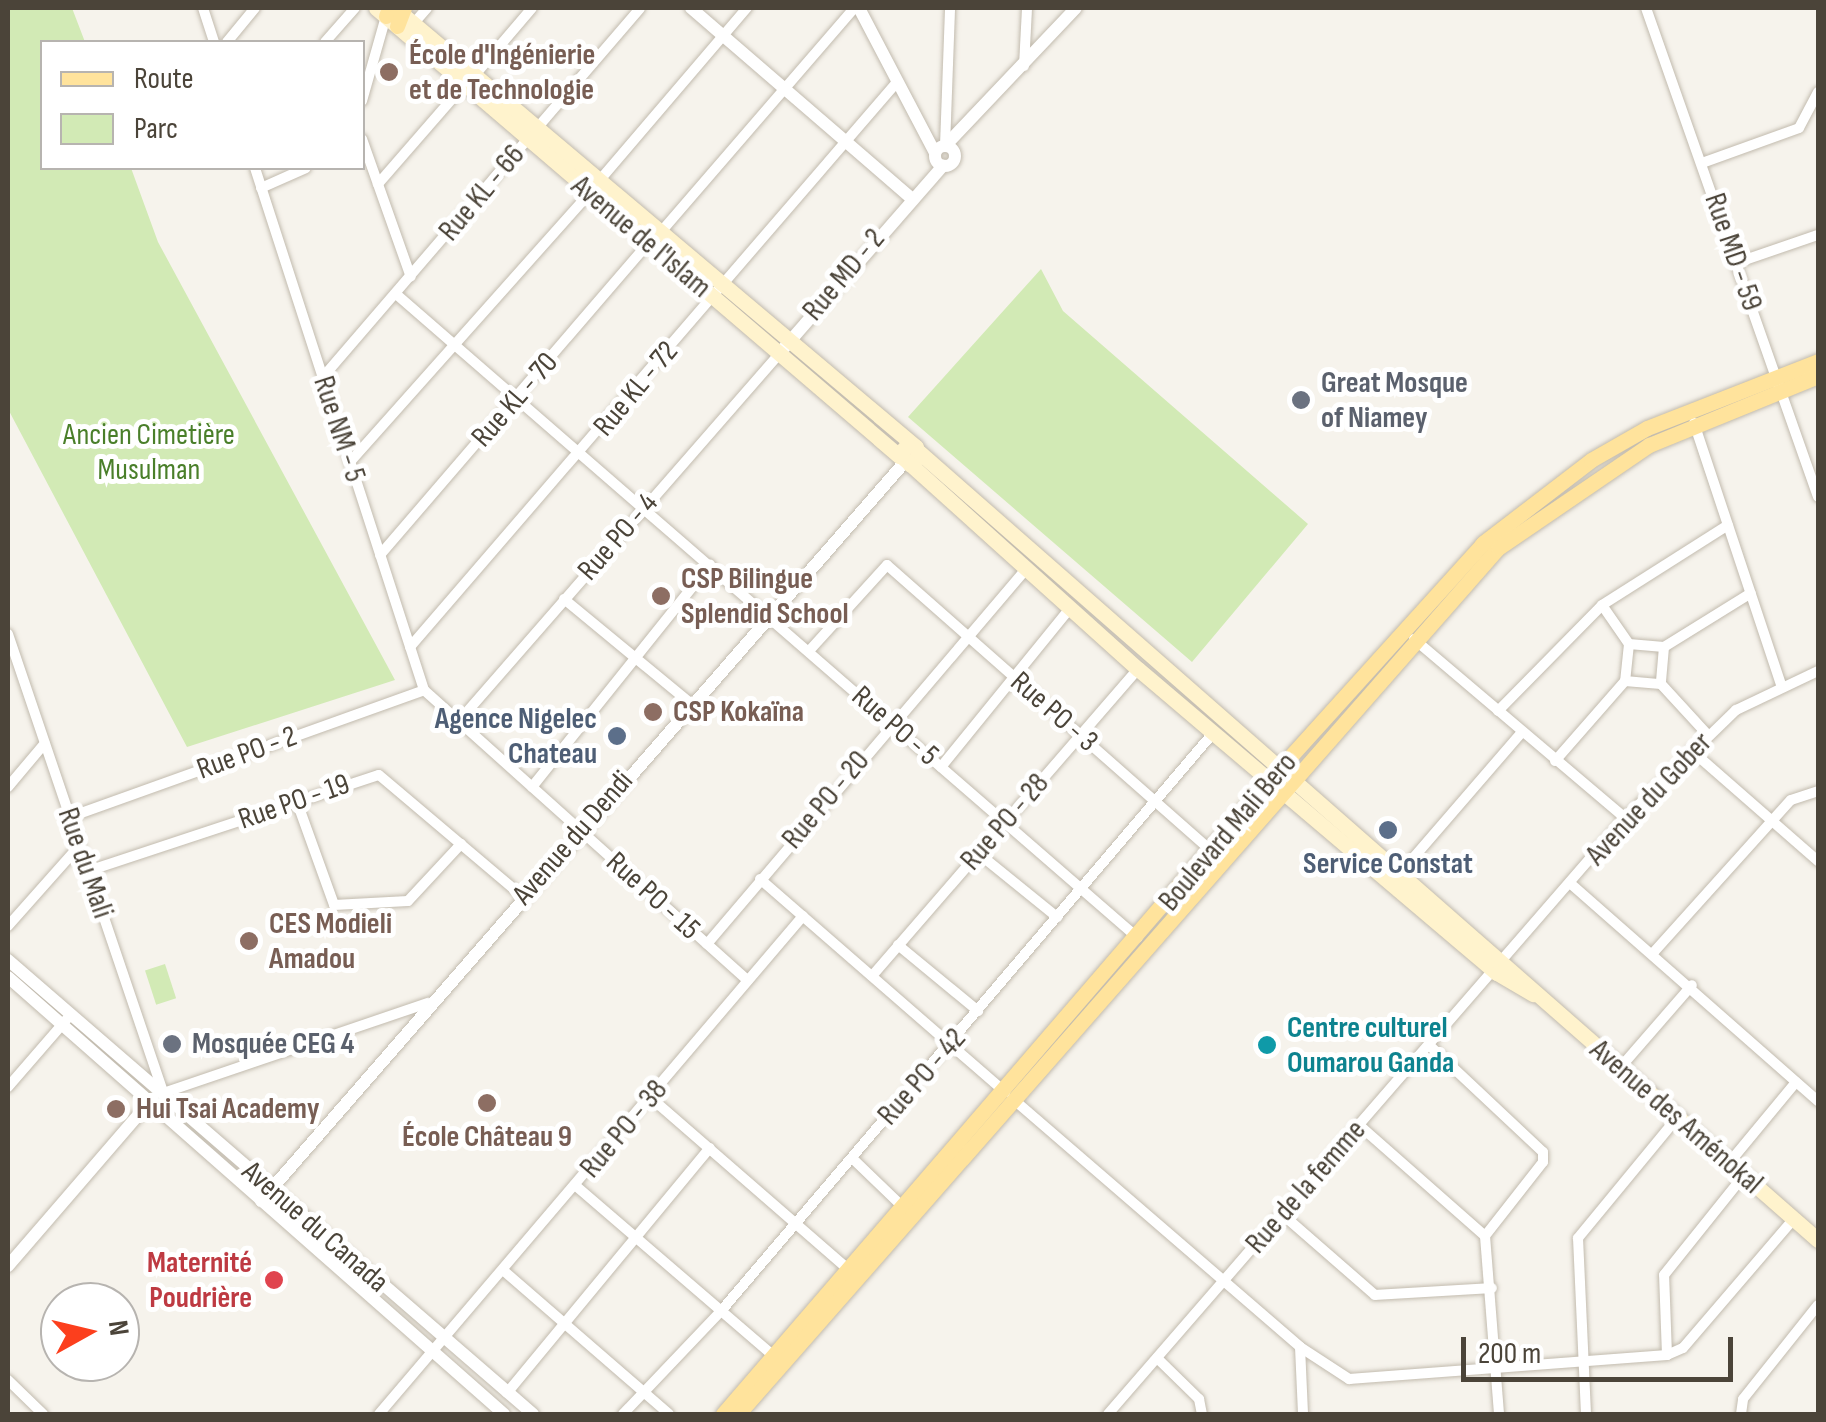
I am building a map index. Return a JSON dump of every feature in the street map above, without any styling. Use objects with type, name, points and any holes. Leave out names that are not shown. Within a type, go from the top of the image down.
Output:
[{"type":"main road","name":"Avenue de l'Islam","points":[[394,16],[1282,778]]},
{"type":"main road","name":"Boulevard Mali Bero","points":[[1282,778],[1414,638],[1434,606],[1544,511],[1693,422],[1818,360]]},
{"type":"main road","name":"Boulevard Mali Bero","points":[[723,1414],[778,1360],[1434,606],[1483,543],[1591,460],[1692,406],[1818,376]]},
{"type":"main road","name":"Avenue de l'Islam","points":[[908,456],[1138,669],[1214,732],[1282,778]]},
{"type":"main road","name":"Avenue des Aménokal","points":[[1282,778],[1405,879],[1818,1240]]},
{"type":"main road","name":"Boulevard Mali Bero","points":[[738,1414],[848,1269],[1009,1095]]},
{"type":"street","points":[[203,8],[213,40]]},
{"type":"street","points":[[229,40],[255,8]]},
{"type":"street","points":[[327,40],[355,8]]},
{"type":"street","points":[[365,93],[394,16],[427,8]]},
{"type":"street","points":[[378,184],[532,8]]},
{"type":"street","name":"Rue KL - 66","points":[[322,376],[640,8]]},
{"type":"street","points":[[691,8],[910,197]]},
{"type":"street","points":[[350,462],[456,346],[747,8]]},
{"type":"street","points":[[856,8],[925,133],[943,153]]},
{"type":"street","name":"Rue KL - 70","points":[[380,555],[856,8]]},
{"type":"street","points":[[943,153],[950,8]]},
{"type":"street","points":[[1024,68],[1027,8]]},
{"type":"street","name":"Rue MD - 2","points":[[943,153],[1076,8]]},
{"type":"street","name":"Rue MD - 59","points":[[1646,8],[1818,498]]},
{"type":"street","name":"Rue KL - 72","points":[[410,647],[581,454],[897,82]]},
{"type":"street","points":[[1702,163],[1799,128],[1818,92]]},
{"type":"street","name":"Rue MD - 2","points":[[783,348],[943,153],[983,111]]},
{"type":"street","points":[[946,117],[968,124]]},
{"type":"street","points":[[365,148],[411,277]]},
{"type":"street","name":"Rue NM - 5","points":[[255,170],[424,690]]},
{"type":"street","points":[[261,188],[302,170]]},
{"type":"street","points":[[1736,262],[1818,235]]},
{"type":"street","name":"Rue PO - 5","points":[[396,294],[1142,942]]},
{"type":"street","name":"Rue PO - 4","points":[[458,721],[783,348]]},
{"type":"street","points":[[1693,422],[1782,685]]},
{"type":"street","name":"Avenue du Dendi","points":[[261,1200],[428,1003],[908,456]]},
{"type":"street","points":[[1498,711],[1602,605],[1728,525]]},
{"type":"street","points":[[532,786],[710,565]]},
{"type":"street","name":"Rue PO - 3","points":[[808,652],[887,565],[1217,856]]},
{"type":"street","name":"Rue PO - 20","points":[[708,944],[890,723],[1028,568]]},
{"type":"street","points":[[1628,644],[1664,647],[1750,592]]},
{"type":"street","points":[[564,599],[690,703]]},
{"type":"street","points":[[1555,761],[1626,681],[1628,644],[1602,605]]},
{"type":"street","points":[[941,767],[1071,607]]},
{"type":"street","name":"Rue du Mali","points":[[8,634],[12,663],[45,744],[163,1092]]},
{"type":"street","points":[[1414,638],[1625,818]]},
{"type":"street","points":[[1661,684],[1664,647]]},
{"type":"street","name":"Rue PO - 28","points":[[872,976],[1138,669]]},
{"type":"street","name":"Avenue du Gober","points":[[1502,967],[1625,818],[1706,734],[1782,685],[1818,671]]},
{"type":"street","points":[[1626,681],[1661,684],[1706,734]]},
{"type":"street","name":"Rue PO - 15","points":[[424,690],[748,981]]},
{"type":"street","name":"Rue PO - 2","points":[[70,817],[424,690]]},
{"type":"street","name":"Rue PO - 42","points":[[624,1414],[721,1311],[1214,732]]},
{"type":"street","points":[[1405,879],[1522,732]]},
{"type":"street","points":[[8,787],[45,744]]},
{"type":"street","points":[[1691,750],[1818,860]]},
{"type":"street","name":"Rue PO - 19","points":[[88,871],[384,776],[522,896]]},
{"type":"street","points":[[1653,953],[1790,800],[1818,790]]},
{"type":"street","points":[[297,802],[330,901],[338,906],[408,901],[461,844]]},
{"type":"street","points":[[8,926],[80,846]]},
{"type":"street","points":[[978,852],[1057,916]]},
{"type":"street","points":[[760,879],[1222,1282],[1300,1347],[1349,1379],[1667,1355],[1683,1348],[1792,1221]]},
{"type":"street","points":[[1571,884],[1817,1097]]},
{"type":"street","name":"Rue PO - 38","points":[[380,1414],[803,916]]},
{"type":"street","points":[[898,945],[978,1012]]},
{"type":"street","name":"Avenue du Canada","points":[[8,960],[148,1101],[504,1414]]},
{"type":"street","name":"Rue de la femme","points":[[1108,1414],[1502,967]]},
{"type":"street","name":"Avenue du Canada","points":[[8,977],[163,1092],[444,1342],[533,1414]]},
{"type":"street","points":[[1618,1069],[1692,986]]},
{"type":"street","points":[[8,1266],[148,1101],[163,1092],[428,1003]]},
{"type":"street","points":[[8,1088],[67,1020]]},
{"type":"street","points":[[1430,1046],[1543,1152],[1543,1162],[1486,1236]]},
{"type":"street","points":[[1729,1162],[1796,1082]]},
{"type":"street","points":[[650,1097],[848,1269]]},
{"type":"street","points":[[1586,1414],[1578,1238],[1677,1118]]},
{"type":"street","points":[[1359,1125],[1486,1236],[1499,1414]]},
{"type":"street","points":[[508,1392],[710,1148]]},
{"type":"street","points":[[852,1158],[904,1207]]},
{"type":"street","points":[[1667,1355],[1664,1275],[1744,1175]]},
{"type":"street","points":[[576,1186],[778,1360]]},
{"type":"street","points":[[1282,1214],[1375,1295],[1492,1288]]},
{"type":"street","points":[[504,1271],[669,1414]]},
{"type":"street","points":[[1741,1414],[1742,1399],[1818,1305]]},
{"type":"street","points":[[1300,1347],[1303,1414]]},
{"type":"street","points":[[1157,1358],[1199,1399],[1202,1414]]},
{"type":"street","points":[[8,1380],[43,1414]]},
{"type":"green space","name":"Ancien Cimetière Musulman","points":[[8,8],[72,8],[84,40],[40,40],[40,170],[132,170],[158,242],[395,680],[187,747],[8,409]]},
{"type":"green space","points":[[1041,269],[1063,311],[1308,524],[1192,662],[908,417]]},
{"type":"green space","points":[[165,964],[176,998],[156,1005],[145,970]]},
{"type":"place","name":"École d'Ingénierie et de Technologie","points":[[389,72]]},
{"type":"place","name":"Great Mosque of Niamey","points":[[1301,400]]},
{"type":"place","name":"CSP Bilingue Splendid School","points":[[661,596]]},
{"type":"place","name":"CSP Kokaïna","points":[[653,712]]},
{"type":"place","name":"Agence Nigelec Chateau","points":[[617,736]]},
{"type":"place","name":"Service Constat","points":[[1388,830]]},
{"type":"place","name":"CES Modieli Amadou","points":[[249,941]]},
{"type":"place","name":"Mosquée CEG 4","points":[[172,1044]]},
{"type":"place","name":"Centre culturel Oumarou Ganda","points":[[1267,1045]]},
{"type":"place","name":"École Château 9","points":[[487,1103]]},
{"type":"place","name":"Hui Tsai Academy","points":[[116,1109]]},
{"type":"place","name":"Maternité Poudrière","points":[[274,1280]]}]
